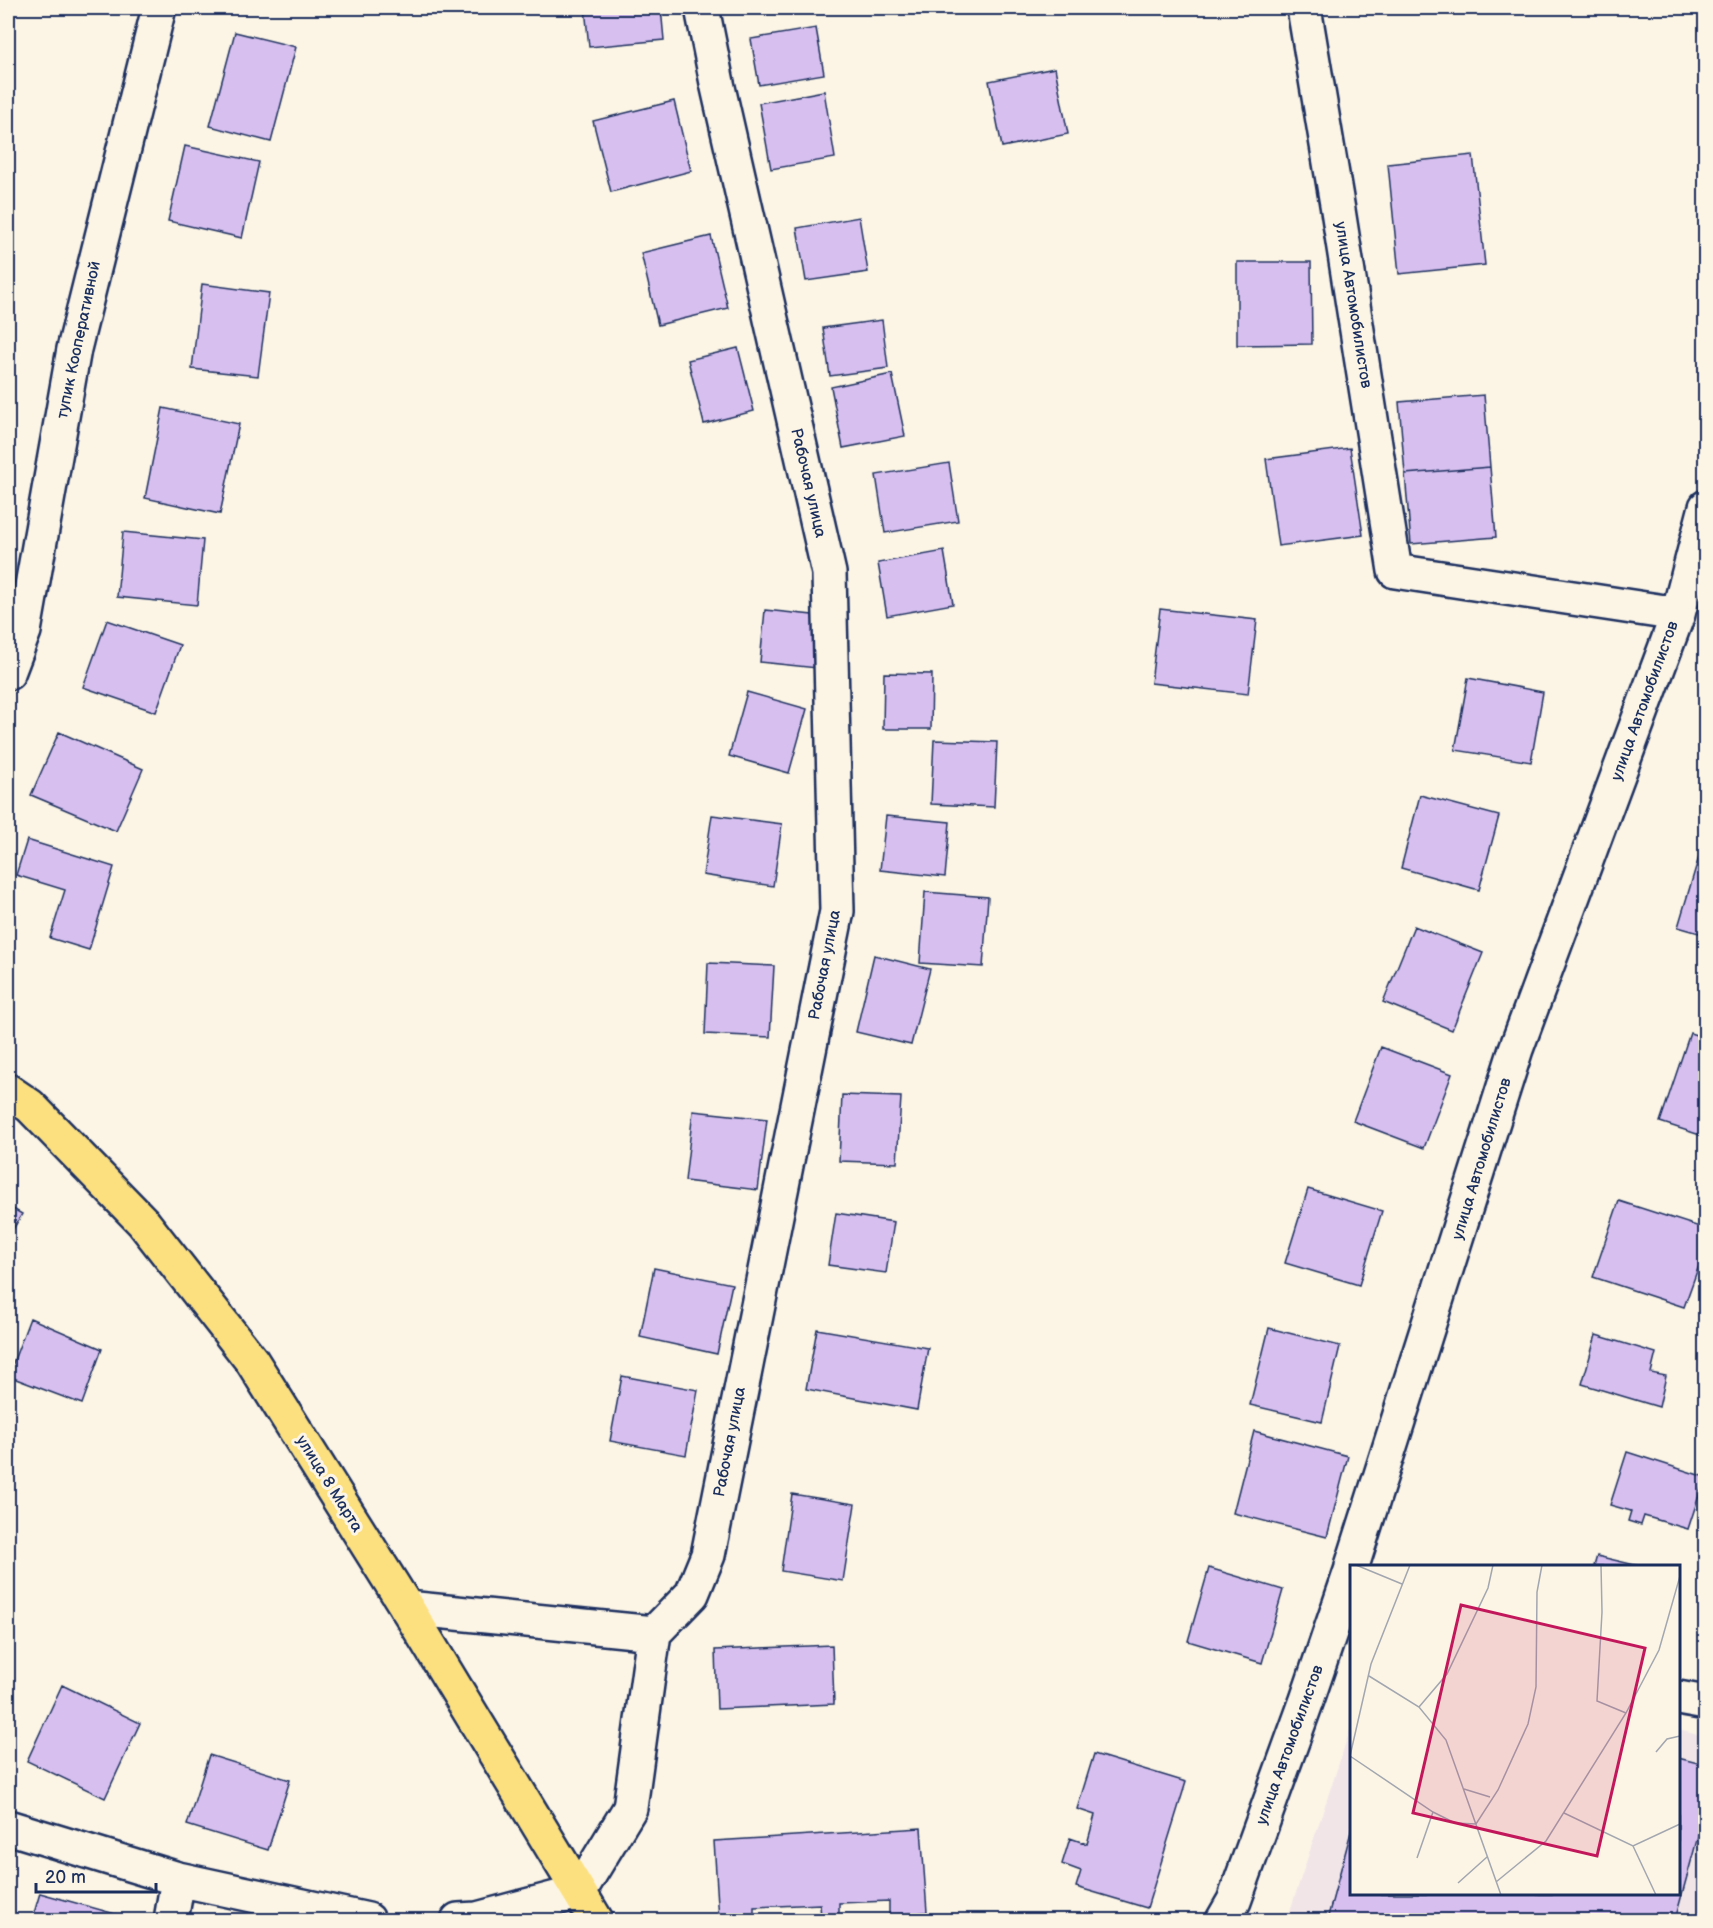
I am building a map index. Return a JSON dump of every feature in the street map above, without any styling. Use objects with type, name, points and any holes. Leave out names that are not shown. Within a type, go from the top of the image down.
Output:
[{"type":"main road","name":"улица 8 Марта","points":[[8,1091],[30,1106],[143,1222],[252,1361],[407,1608],[597,1920]]},
{"type":"street","name":"тупик Кооперативной","points":[[8,673],[24,631],[74,349],[159,8]]},
{"type":"street","name":"Рабочая улица","points":[[654,1633],[692,1594],[708,1556],[837,911],[829,573],[717,83],[702,8]]},
{"type":"street","name":"улица Автомобилистов","points":[[1304,8],[1395,571],[1678,614],[1516,1048],[1353,1565]]},
{"type":"street","points":[[1678,614],[1706,507]]},
{"type":"street","name":"улица Автомобилистов","points":[[1223,1920],[1234,1901],[1307,1700],[1342,1625],[1350,1579]]},
{"type":"street","points":[[407,1608],[654,1633],[630,1808],[579,1892],[477,1919],[458,1920]]},
{"type":"street","points":[[1680,1698],[1706,1704]]},
{"type":"street","points":[[8,1827],[178,1879],[368,1920]]},
{"type":"street","points":[[171,1920],[178,1879]]},
{"type":"shaded area","points":[[1350,1730],[1350,1895],[1680,1895],[1680,1730],[1705,1737],[1705,1920],[1287,1920]]},
{"type":"building","points":[[585,8],[661,8],[664,40],[589,47]]},
{"type":"building","points":[[816,28],[824,74],[759,85],[751,39]]},
{"type":"building","points":[[235,32],[296,47],[271,142],[210,126]]},
{"type":"building","points":[[1055,68],[1068,134],[1002,147],[989,81]]},
{"type":"building","points":[[824,91],[835,158],[771,169],[759,103]]},
{"type":"building","points":[[674,101],[691,171],[611,192],[593,121]]},
{"type":"building","points":[[185,146],[259,162],[242,238],[168,221]]},
{"type":"building","points":[[1473,155],[1485,265],[1399,274],[1388,164]]},
{"type":"building","points":[[859,217],[868,272],[806,281],[797,228]]},
{"type":"building","points":[[711,236],[728,308],[658,325],[641,253]]},
{"type":"building","points":[[1237,262],[1311,262],[1312,344],[1237,345]]},
{"type":"building","points":[[202,284],[269,293],[258,376],[192,369]]},
{"type":"building","points":[[882,320],[888,368],[830,376],[823,328]]},
{"type":"building","points":[[738,348],[754,411],[704,424],[688,360]]},
{"type":"building","points":[[892,374],[905,436],[843,448],[831,387]]},
{"type":"building","points":[[1484,395],[1490,467],[1405,474],[1399,402]]},
{"type":"building","points":[[163,408],[239,424],[220,514],[145,498]]},
{"type":"building","points":[[1350,448],[1363,535],[1278,546],[1266,459]]},
{"type":"building","points":[[949,463],[958,521],[885,533],[876,475]]},
{"type":"building","points":[[1490,467],[1496,537],[1411,544],[1405,474]]},
{"type":"building","points":[[123,532],[203,540],[197,605],[117,597]]},
{"type":"building","points":[[944,551],[953,604],[887,616],[878,563]]},
{"type":"building","points":[[1160,609],[1257,620],[1248,694],[1151,683]]},
{"type":"building","points":[[765,610],[822,616],[817,668],[760,662]]},
{"type":"building","points":[[107,620],[180,645],[156,712],[83,687]]},
{"type":"building","points":[[884,673],[932,674],[931,729],[883,729]]},
{"type":"building","points":[[1468,678],[1543,692],[1531,762],[1455,750]]},
{"type":"building","points":[[747,692],[807,709],[789,773],[729,756]]},
{"type":"building","points":[[59,732],[143,769],[116,831],[31,795]]},
{"type":"building","points":[[934,740],[997,742],[994,807],[931,804]]},
{"type":"building","points":[[1420,795],[1499,816],[1479,890],[1401,868]]},
{"type":"building","points":[[712,815],[782,824],[773,886],[703,875]]},
{"type":"building","points":[[886,816],[950,822],[945,877],[880,870]]},
{"type":"building","points":[[27,840],[114,867],[89,950],[50,938],[65,890],[16,875]]},
{"type":"building","points":[[1704,840],[1706,840],[1706,935],[1678,927]]},
{"type":"building","points":[[925,892],[988,897],[983,967],[920,963]]},
{"type":"building","points":[[1414,926],[1483,953],[1452,1030],[1383,1002]]},
{"type":"building","points":[[874,955],[930,969],[911,1045],[856,1032]]},
{"type":"building","points":[[708,963],[774,966],[770,1037],[705,1034]]},
{"type":"building","points":[[1690,1033],[1706,1038],[1706,1137],[1660,1122]]},
{"type":"building","points":[[1381,1047],[1452,1074],[1424,1148],[1353,1121]]},
{"type":"building","points":[[842,1095],[901,1097],[897,1163],[839,1161]]},
{"type":"building","points":[[693,1111],[767,1119],[758,1190],[685,1181]]},
{"type":"building","points":[[1308,1189],[1382,1211],[1359,1285],[1285,1263]]},
{"type":"building","points":[[1619,1201],[1706,1229],[1706,1246],[1684,1307],[1593,1277]]},
{"type":"building","points":[[8,1206],[22,1214],[8,1238]]},
{"type":"building","points":[[836,1213],[894,1222],[886,1273],[828,1265]]},
{"type":"building","points":[[654,1268],[732,1284],[717,1354],[640,1337]]},
{"type":"building","points":[[30,1318],[102,1349],[82,1404],[8,1376]]},
{"type":"building","points":[[1269,1328],[1340,1346],[1322,1422],[1250,1405]]},
{"type":"building","points":[[817,1329],[928,1348],[917,1410],[806,1389]]},
{"type":"building","points":[[1596,1335],[1656,1353],[1651,1373],[1666,1376],[1659,1407],[1582,1384]]},
{"type":"building","points":[[622,1376],[698,1390],[686,1455],[610,1441]]},
{"type":"building","points":[[1254,1431],[1348,1456],[1327,1537],[1233,1513]]},
{"type":"building","points":[[1627,1452],[1705,1477],[1688,1529],[1644,1516],[1641,1525],[1628,1521],[1631,1511],[1610,1505]]},
{"type":"building","points":[[792,1494],[855,1504],[843,1581],[781,1571]]},
{"type":"building","points":[[1597,1556],[1635,1565],[1594,1565]]},
{"type":"building","points":[[1209,1568],[1283,1590],[1262,1663],[1188,1641]]},
{"type":"building","points":[[832,1645],[834,1704],[717,1709],[715,1650]]},
{"type":"building","points":[[62,1685],[140,1723],[105,1798],[27,1761]]},
{"type":"building","points":[[1094,1754],[1186,1782],[1147,1908],[1076,1887],[1081,1871],[1062,1864],[1070,1838],[1087,1844],[1095,1815],[1077,1809]]},
{"type":"building","points":[[209,1755],[290,1780],[268,1850],[187,1825]]},
{"type":"building","points":[[1680,1758],[1706,1765],[1706,1807],[1675,1920],[1327,1920],[1350,1835],[1350,1895],[1680,1895]]},
{"type":"building","points":[[921,1828],[927,1912],[889,1915],[889,1901],[839,1903],[839,1918],[821,1919],[820,1904],[754,1907],[754,1920],[719,1920],[714,1841]]},
{"type":"building","points":[[40,1893],[119,1915],[118,1920],[32,1920]]}]
